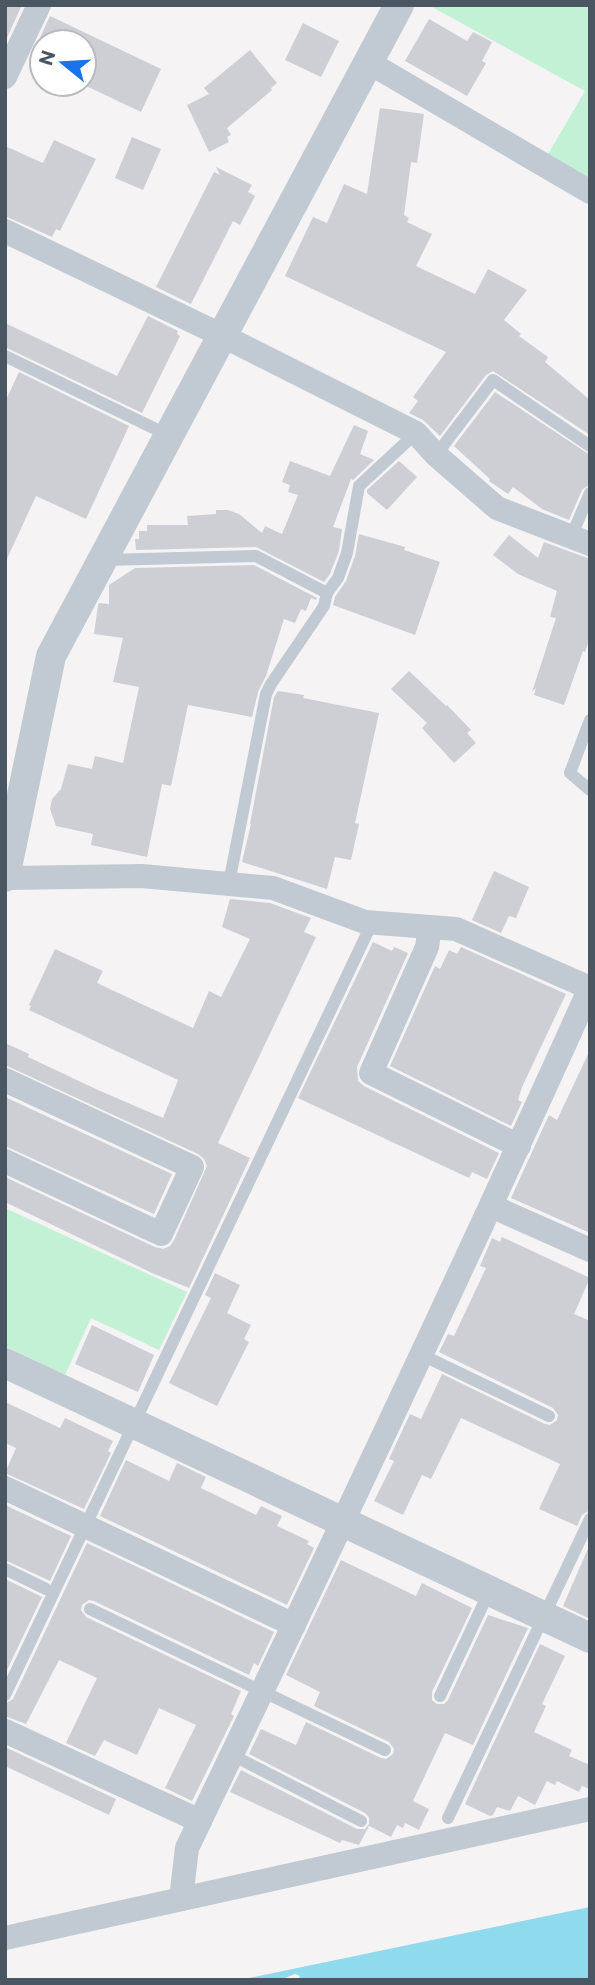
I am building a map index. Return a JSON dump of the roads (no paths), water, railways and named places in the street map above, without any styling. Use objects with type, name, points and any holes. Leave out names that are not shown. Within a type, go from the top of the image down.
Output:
[{"type":"street","points":[[5,77],[39,5]]},
{"type":"street","points":[[181,1899],[187,1848],[422,1355],[590,988],[456,929],[365,922],[273,888],[142,876],[6,870],[51,656],[399,5]]},
{"type":"street","points":[[368,62],[590,192]]},
{"type":"street","points":[[5,231],[416,433],[436,455],[497,508],[580,540]]},
{"type":"street","points":[[430,927],[427,947],[371,1073],[519,1146]]},
{"type":"street","points":[[5,1080],[192,1167],[161,1234],[5,1161]]},
{"type":"street","points":[[491,1206],[590,1250]]},
{"type":"street","points":[[5,1363],[590,1638]]},
{"type":"street","points":[[5,1488],[294,1625]]},
{"type":"street","points":[[5,1731],[200,1821]]},
{"type":"street","points":[[5,1938],[590,1809]]},
{"type":"lane","points":[[5,356],[168,435]]},
{"type":"lane","points":[[436,455],[493,380],[590,446]]},
{"type":"lane","points":[[229,883],[266,694],[324,606],[327,593],[338,578],[347,553],[359,486],[416,433]]},
{"type":"lane","points":[[580,540],[590,493]]},
{"type":"lane","points":[[102,561],[256,556],[327,593]]},
{"type":"lane","points":[[590,720],[570,773],[590,790]]},
{"type":"lane","points":[[5,1695],[372,923]]},
{"type":"lane","points":[[422,1355],[549,1416]]},
{"type":"lane","points":[[449,1818],[590,1519]]},
{"type":"lane","points":[[5,1569],[46,1588]]},
{"type":"lane","points":[[440,1696],[489,1591]]},
{"type":"lane","points":[[90,1609],[385,1750]]},
{"type":"lane","points":[[232,1755],[361,1821]]},
{"type":"water","points":[[590,1907],[590,1980],[298,1980],[300,1976],[295,1974],[280,1980],[249,1978]]}]
